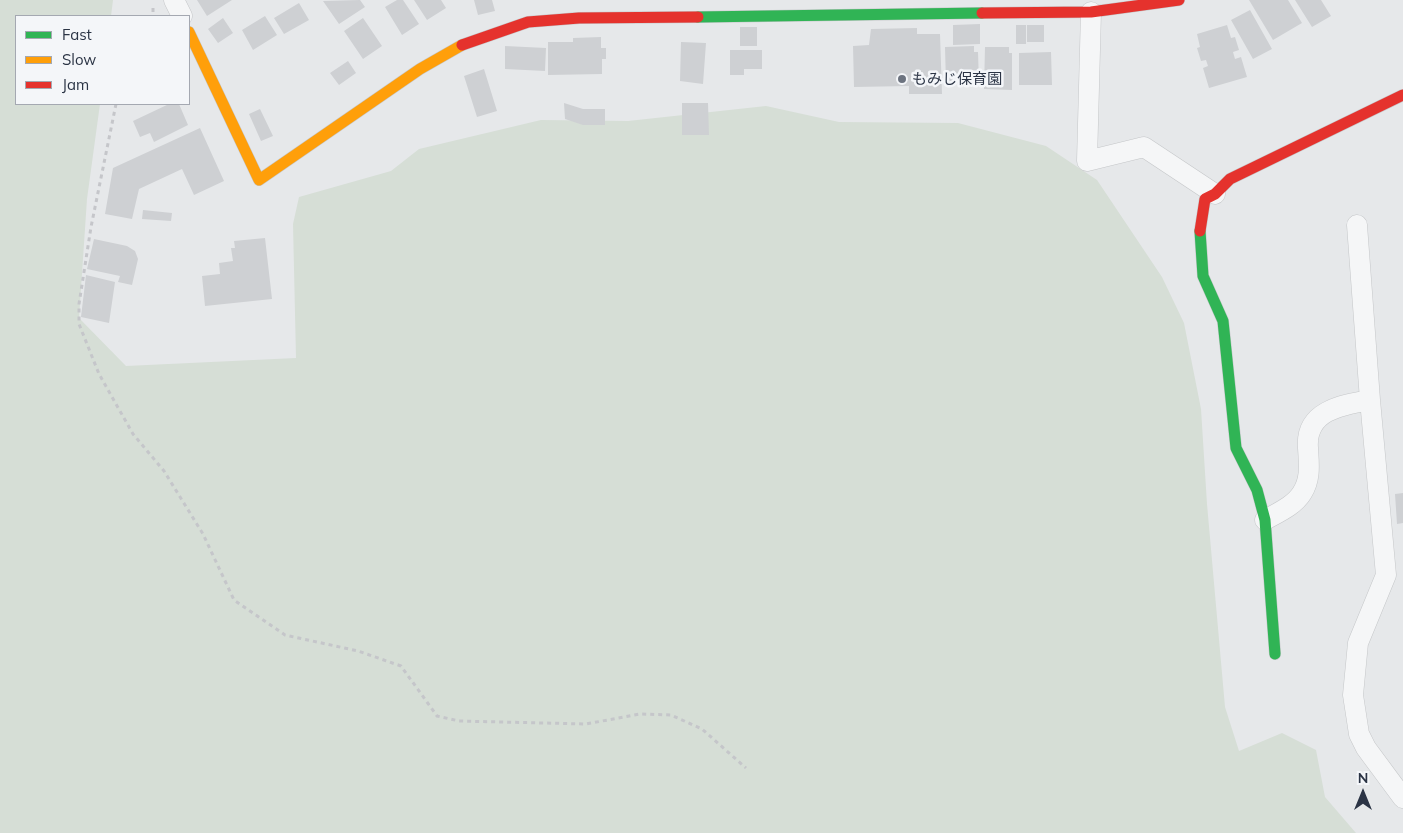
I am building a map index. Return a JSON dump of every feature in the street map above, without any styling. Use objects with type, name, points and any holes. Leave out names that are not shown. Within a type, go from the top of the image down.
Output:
[{"type":"street","points":[[174,0],[182,15]]},
{"type":"street","points":[[190,34],[258,180],[420,69],[473,40],[528,22],[672,8],[1091,12],[1180,0]]},
{"type":"street","points":[[1091,12],[1087,162],[1144,147],[1215,194]]},
{"type":"street","points":[[1275,654],[1265,520],[1257,490],[1236,448],[1223,321],[1203,276],[1202,215],[1205,200],[1215,194],[1230,179],[1402,98]]},
{"type":"street","points":[[1357,225],[1386,575],[1358,643],[1353,695],[1359,734],[1366,748],[1403,798]]},
{"type":"street","points":[[1265,520],[1288,508],[1302,494],[1309,474],[1309,435],[1318,416],[1338,406],[1370,400]]},
{"type":"path","points":[[116,105],[90,228],[79,304],[79,324],[99,374],[133,434],[164,471],[203,534],[234,600],[286,635],[358,651],[401,666],[437,716],[459,721],[586,724],[640,714],[671,715],[702,729],[746,768]]},
{"type":"shaded area","points":[[0,0],[113,0],[111,15],[15,15],[15,105],[100,105],[87,199],[79,318],[126,366],[296,358],[293,224],[299,197],[391,171],[419,149],[541,120],[628,121],[766,106],[839,122],[958,123],[1046,146],[1097,180],[1162,277],[1184,323],[1201,409],[1207,504],[1225,707],[1239,751],[1282,733],[1316,750],[1325,797],[1356,833],[0,833]]},
{"type":"building","points":[[197,0],[232,0],[207,16]]},
{"type":"building","points":[[360,0],[365,7],[339,24],[323,1]]},
{"type":"building","points":[[397,0],[403,0],[419,24],[402,35],[385,7]]},
{"type":"building","points":[[414,0],[441,0],[446,8],[427,20]]},
{"type":"building","points":[[474,0],[492,0],[495,11],[478,15]]},
{"type":"building","points":[[1249,0],[1288,0],[1302,23],[1273,40]]},
{"type":"building","points":[[1295,0],[1321,0],[1331,16],[1312,27]]},
{"type":"building","points":[[299,3],[309,20],[284,34],[274,18]]},
{"type":"building","points":[[1250,10],[1272,49],[1253,59],[1231,20]]},
{"type":"building","points":[[265,16],[277,35],[253,50],[242,30]]},
{"type":"building","points":[[223,18],[233,33],[218,43],[208,29]]},
{"type":"building","points":[[363,18],[382,46],[363,59],[344,31]]},
{"type":"building","points":[[980,24],[980,44],[953,45],[953,25]]},
{"type":"building","points":[[1016,25],[1026,25],[1026,44],[1016,44]]},
{"type":"building","points":[[1027,25],[1044,25],[1044,42],[1027,42]]},
{"type":"building","points":[[1227,25],[1231,38],[1235,37],[1239,50],[1233,52],[1235,59],[1241,57],[1247,77],[1209,88],[1203,68],[1208,66],[1206,60],[1201,61],[1197,48],[1200,47],[1197,34]]},
{"type":"building","points":[[740,27],[757,27],[757,46],[740,46]]},
{"type":"building","points":[[917,28],[917,34],[940,34],[942,94],[909,94],[909,86],[854,87],[853,46],[869,45],[871,29]]},
{"type":"building","points":[[601,37],[601,48],[606,48],[606,59],[602,59],[602,74],[548,75],[548,42],[573,42],[573,38]]},
{"type":"building","points":[[681,42],[706,43],[703,84],[680,81]]},
{"type":"building","points":[[505,46],[546,48],[545,71],[505,69]]},
{"type":"building","points":[[974,46],[974,52],[978,52],[979,83],[946,84],[945,47]]},
{"type":"building","points":[[985,47],[1009,47],[1009,53],[1012,53],[1012,90],[984,89]]},
{"type":"building","points":[[730,50],[762,50],[762,69],[744,69],[744,75],[730,75]]},
{"type":"building","points":[[1051,52],[1052,85],[1019,85],[1019,53]]},
{"type":"building","points":[[348,61],[356,73],[339,85],[330,73]]},
{"type":"building","points":[[484,69],[497,111],[477,117],[464,76]]},
{"type":"building","points":[[564,103],[583,109],[605,109],[605,125],[583,125],[565,119]]},
{"type":"building","points":[[682,103],[708,103],[709,135],[682,135]]},
{"type":"building","points":[[167,105],[179,105],[188,125],[154,142],[150,133],[140,137],[133,121]]},
{"type":"building","points":[[260,109],[273,136],[261,141],[249,114]]},
{"type":"building","points":[[200,128],[224,181],[194,195],[182,169],[139,189],[132,219],[105,214],[113,168]]},
{"type":"building","points":[[143,210],[172,213],[171,221],[142,219]]},
{"type":"building","points":[[265,238],[272,299],[205,306],[202,276],[220,274],[219,263],[233,261],[231,248],[235,248],[234,241]]},
{"type":"building","points":[[94,239],[127,246],[135,251],[138,259],[132,285],[118,282],[120,276],[87,269]]},
{"type":"building","points":[[86,275],[115,282],[109,323],[81,317]]},
{"type":"building","points":[[1403,493],[1403,523],[1397,524],[1395,494]]},
{"type":"traffic: fast","points":[[698,17],[982,13]]},
{"type":"traffic: fast","points":[[1200,231],[1203,276],[1223,321],[1236,448],[1257,490],[1265,520],[1275,654]]},
{"type":"traffic: slow","points":[[190,34],[259,180],[420,69],[462,45]]},
{"type":"traffic: jam","points":[[982,13],[1091,12],[1179,0]]},
{"type":"traffic: jam","points":[[462,45],[528,22],[579,18],[698,17]]},
{"type":"traffic: jam","points":[[1200,231],[1205,199],[1215,194],[1230,179],[1403,95]]},
{"type":"place","name":"もみじ保育園","points":[[902,79]]}]
